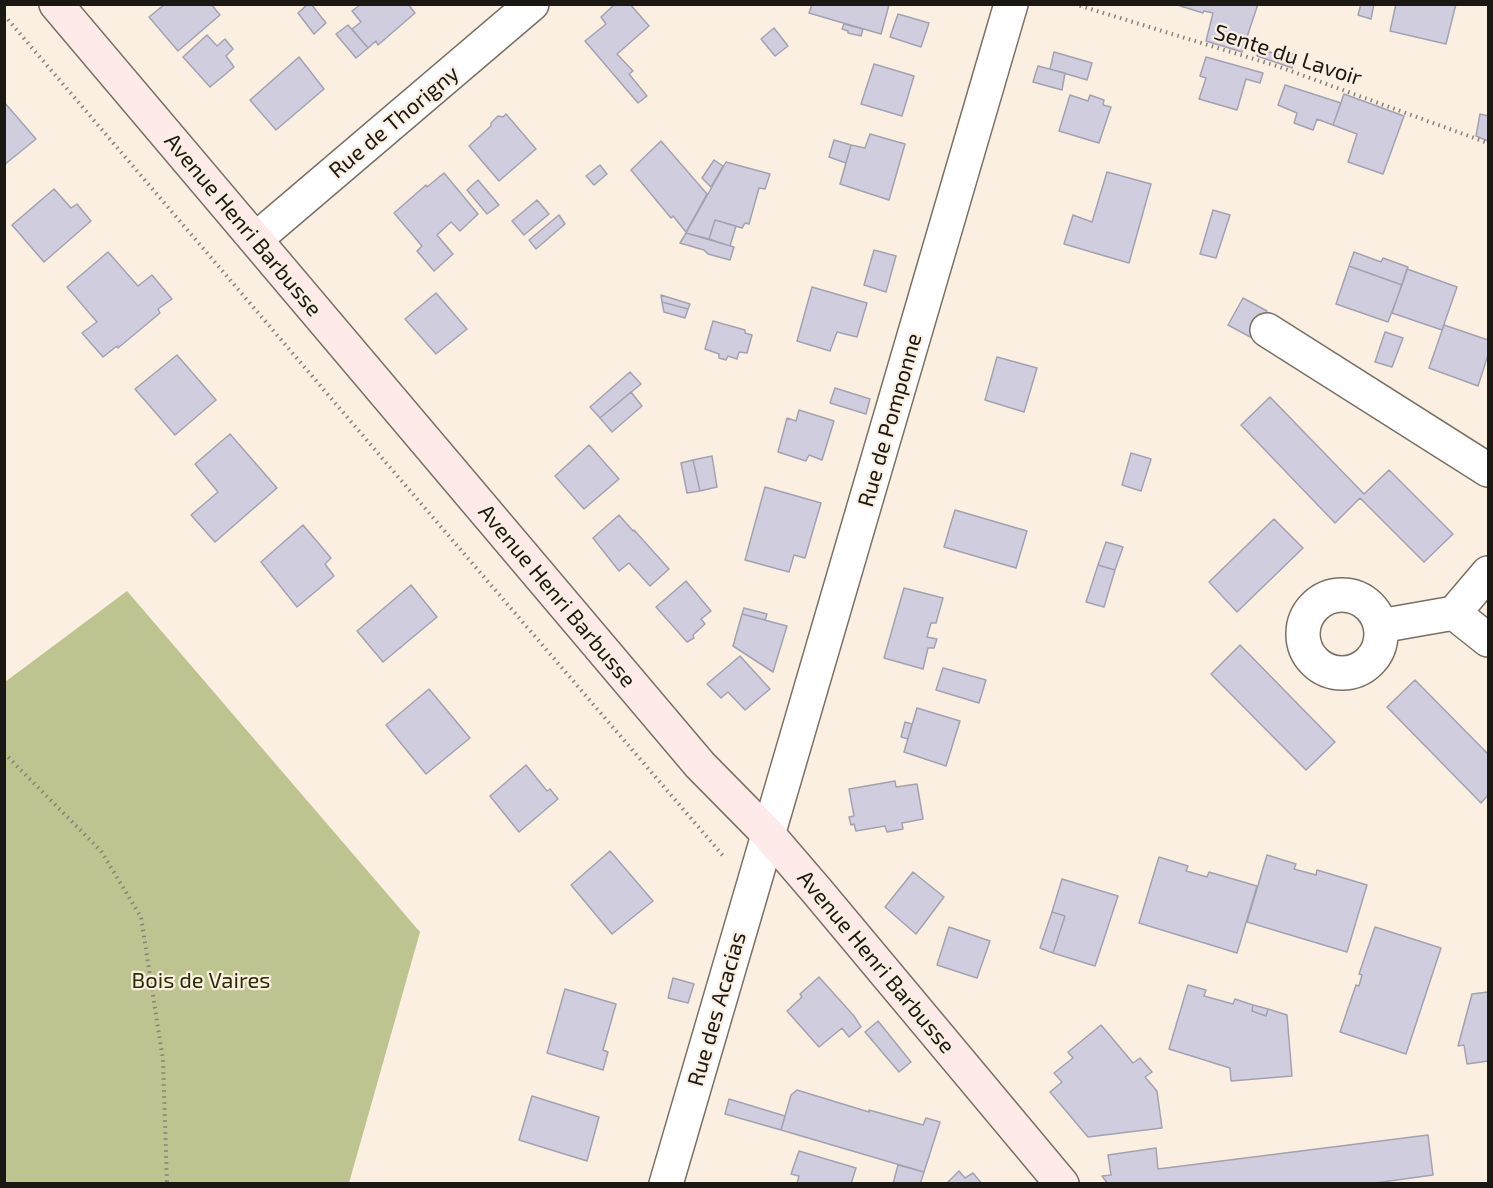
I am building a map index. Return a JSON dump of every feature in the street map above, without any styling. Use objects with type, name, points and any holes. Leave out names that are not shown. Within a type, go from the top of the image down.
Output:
[{"type":"main road","name":"Avenue Henri Barbusse","points":[[56,4],[700,765],[768,834],[824,899],[1062,1184]]},
{"type":"street","name":"Rue de Thorigny","points":[[256,239],[532,4]]},
{"type":"street","name":"Rue de Pomponne","points":[[768,834],[1011,4]]},
{"type":"street","points":[[1268,330],[1488,470]]},
{"type":"street","points":[[1380,626],[1454,613],[1488,573]]},
{"type":"street","points":[[1454,613],[1488,640]]},
{"type":"street","name":"Rue des Acacias","points":[[666,1184],[768,834]]},
{"type":"path","name":"Sente du Lavoir","points":[[1074,4],[1277,66],[1488,143]]},
{"type":"path","points":[[4,15],[751,888]]},
{"type":"path","points":[[4,753],[101,851],[141,917],[163,1060],[166,1184]]},
{"type":"green space","name":"Bois de Vaires","points":[[127,591],[420,932],[349,1183],[5,1183],[5,682]]},
{"type":"building","points":[[165,4],[211,4],[220,15],[178,51],[149,17]]},
{"type":"building","points":[[311,4],[326,23],[314,34],[298,13]]},
{"type":"building","points":[[361,4],[408,4],[415,13],[378,45],[376,41],[368,48],[352,29],[361,22],[352,11]]},
{"type":"building","points":[[615,4],[630,4],[649,26],[617,54],[633,71],[629,74],[647,96],[638,103],[585,41],[606,24],[601,17]]},
{"type":"building","points":[[812,4],[889,5],[881,34],[809,13]]},
{"type":"building","points":[[1174,4],[1258,4],[1242,52],[1206,41],[1213,13],[1204,11],[1203,13]]},
{"type":"building","points":[[1361,4],[1374,4],[1371,19],[1358,15]]},
{"type":"building","points":[[1396,4],[1456,4],[1446,44],[1390,31]]},
{"type":"building","points":[[898,14],[929,23],[921,47],[890,37]]},
{"type":"building","points":[[844,24],[863,29],[861,36],[842,29]]},
{"type":"building","points":[[348,25],[368,48],[356,58],[336,34]]},
{"type":"building","points":[[774,28],[788,46],[775,56],[761,39]]},
{"type":"building","points":[[207,35],[217,46],[225,39],[233,49],[226,56],[234,67],[210,87],[183,57]]},
{"type":"building","points":[[1259,49],[1280,55],[1278,63],[1257,56]]},
{"type":"building","points":[[1282,49],[1296,55],[1292,68],[1278,63]]},
{"type":"building","points":[[1054,52],[1092,63],[1087,80],[1050,69]]},
{"type":"building","points":[[299,57],[324,89],[276,130],[250,100]]},
{"type":"building","points":[[1206,57],[1263,73],[1260,83],[1246,79],[1237,110],[1199,99],[1206,78],[1200,76]]},
{"type":"building","points":[[874,64],[914,76],[902,116],[861,104]]},
{"type":"building","points":[[1038,66],[1065,73],[1062,90],[1033,82]]},
{"type":"building","points":[[1285,85],[1341,103],[1333,125],[1317,119],[1313,130],[1294,123],[1297,113],[1278,105]]},
{"type":"building","points":[[1344,94],[1404,116],[1383,174],[1348,162],[1357,134],[1333,125]]},
{"type":"building","points":[[1070,95],[1088,101],[1090,95],[1104,100],[1103,105],[1111,107],[1099,143],[1059,131]]},
{"type":"building","points":[[4,102],[36,139],[4,165]]},
{"type":"building","points":[[506,114],[536,149],[499,181],[469,146],[491,126],[498,116],[503,117]]},
{"type":"building","points":[[1480,114],[1488,116],[1488,141],[1476,136]]},
{"type":"building","points":[[870,134],[905,144],[889,200],[840,184],[851,145],[865,148]]},
{"type":"building","points":[[834,140],[851,145],[846,163],[829,157]]},
{"type":"building","points":[[661,141],[707,194],[686,232],[673,216],[671,218],[631,170]]},
{"type":"building","points":[[714,160],[723,166],[711,187],[702,178]]},
{"type":"building","points":[[726,162],[770,174],[765,189],[759,188],[749,224],[745,223],[742,228],[715,220],[709,239],[686,233]]},
{"type":"building","points":[[600,165],[607,174],[594,185],[586,176]]},
{"type":"building","points":[[1107,172],[1151,184],[1129,263],[1064,244],[1073,215],[1092,222]]},
{"type":"building","points":[[444,173],[478,214],[460,231],[451,222],[437,235],[453,254],[434,271],[417,251],[422,246],[394,213],[426,185],[427,187]]},
{"type":"building","points":[[478,180],[499,205],[487,214],[467,190]]},
{"type":"building","points":[[54,189],[71,208],[77,204],[91,221],[44,262],[12,225]]},
{"type":"building","points":[[537,200],[549,214],[524,235],[512,221]]},
{"type":"building","points":[[1213,210],[1230,215],[1216,258],[1200,254]]},
{"type":"building","points":[[559,215],[565,224],[536,249],[529,240]]},
{"type":"building","points":[[715,220],[736,226],[730,246],[709,239]]},
{"type":"building","points":[[686,233],[734,247],[730,260],[680,243]]},
{"type":"building","points":[[874,250],[896,256],[886,292],[864,285]]},
{"type":"building","points":[[108,252],[138,286],[152,275],[172,299],[158,309],[160,313],[118,348],[117,346],[103,357],[82,333],[97,322],[67,287]]},
{"type":"building","points":[[1354,252],[1381,262],[1383,258],[1408,267],[1402,285],[1349,266]]},
{"type":"building","points":[[1349,266],[1402,285],[1388,322],[1336,304]]},
{"type":"building","points":[[1407,269],[1457,287],[1442,330],[1392,313]]},
{"type":"building","points":[[812,287],[867,303],[857,337],[837,332],[830,351],[797,341]]},
{"type":"building","points":[[436,293],[467,329],[436,354],[405,319]]},
{"type":"building","points":[[661,295],[690,304],[688,309],[662,302]]},
{"type":"building","points":[[1243,298],[1267,311],[1256,340],[1228,325]]},
{"type":"building","points":[[662,302],[688,309],[685,318],[664,312]]},
{"type":"building","points":[[713,321],[745,330],[745,333],[752,335],[747,353],[739,352],[737,359],[728,356],[726,360],[719,358],[719,354],[705,349]]},
{"type":"building","points":[[1444,325],[1488,340],[1488,355],[1478,386],[1429,368]]},
{"type":"building","points":[[1385,332],[1403,338],[1392,367],[1375,362]]},
{"type":"building","points":[[177,355],[216,400],[175,435],[135,389]]},
{"type":"building","points":[[997,357],[1037,368],[1024,412],[985,400]]},
{"type":"building","points":[[630,372],[641,384],[600,418],[590,407]]},
{"type":"building","points":[[835,388],[870,399],[866,414],[830,403]]},
{"type":"building","points":[[631,392],[642,406],[612,432],[600,418]]},
{"type":"building","points":[[1270,397],[1364,494],[1389,470],[1453,534],[1424,562],[1360,498],[1335,523],[1241,425]]},
{"type":"building","points":[[799,410],[834,421],[822,460],[809,455],[806,461],[778,452],[787,418],[796,421]]},
{"type":"building","points":[[230,434],[277,488],[215,542],[191,515],[218,492],[195,464]]},
{"type":"building","points":[[589,445],[619,479],[584,509],[555,476]]},
{"type":"building","points":[[1131,453],[1151,459],[1141,491],[1122,485]]},
{"type":"building","points":[[712,456],[717,487],[700,491],[693,460]]},
{"type":"building","points":[[693,460],[700,491],[687,493],[681,463]]},
{"type":"building","points":[[765,487],[821,503],[805,558],[794,555],[789,572],[745,560]]},
{"type":"building","points":[[955,510],[1027,531],[1016,568],[944,547]]},
{"type":"building","points":[[619,515],[669,569],[650,586],[629,563],[619,571],[593,538]]},
{"type":"building","points":[[1274,519],[1303,548],[1237,612],[1209,582]]},
{"type":"building","points":[[303,525],[331,558],[325,564],[334,576],[297,607],[261,562]]},
{"type":"building","points":[[1106,542],[1123,547],[1115,570],[1098,565]]},
{"type":"building","points":[[1098,565],[1115,570],[1104,607],[1086,602]]},
{"type":"building","points":[[686,581],[711,611],[701,619],[705,624],[693,635],[694,638],[687,642],[656,607]]},
{"type":"building","points":[[411,585],[437,617],[383,662],[357,631]]},
{"type":"building","points":[[904,588],[943,598],[936,623],[931,623],[927,637],[937,639],[934,648],[928,648],[923,669],[884,658]]},
{"type":"building","points":[[744,608],[767,614],[765,620],[742,614]]},
{"type":"building","points":[[742,614],[787,626],[773,672],[733,646]]},
{"type":"building","points":[[1240,645],[1335,742],[1306,770],[1211,674]]},
{"type":"building","points":[[740,656],[770,689],[745,710],[728,692],[721,698],[707,684]]},
{"type":"building","points":[[943,668],[986,680],[979,703],[936,690]]},
{"type":"building","points":[[1415,680],[1488,754],[1488,795],[1481,803],[1387,707]]},
{"type":"building","points":[[429,689],[470,738],[426,774],[386,725]]},
{"type":"building","points":[[917,708],[960,721],[946,766],[904,752]]},
{"type":"building","points":[[905,722],[912,724],[908,739],[901,737]]},
{"type":"building","points":[[526,765],[547,791],[550,789],[558,799],[519,832],[490,796]]},
{"type":"building","points":[[895,781],[896,787],[917,784],[923,819],[902,823],[903,829],[887,832],[885,826],[856,831],[849,817],[854,816],[849,789]]},
{"type":"building","points":[[610,851],[653,901],[612,934],[571,885]]},
{"type":"building","points":[[1267,855],[1296,864],[1294,869],[1316,875],[1317,870],[1367,885],[1347,952],[1247,922]]},
{"type":"building","points":[[1159,857],[1188,866],[1186,871],[1207,877],[1209,872],[1257,886],[1237,953],[1139,923]]},
{"type":"building","points":[[913,872],[944,897],[916,934],[885,907]]},
{"type":"building","points":[[1062,879],[1118,896],[1095,966],[1053,953],[1065,916],[1052,912]]},
{"type":"building","points":[[1052,912],[1065,916],[1053,953],[1040,948]]},
{"type":"building","points":[[949,927],[990,941],[977,978],[937,965]]},
{"type":"building","points":[[1375,927],[1441,948],[1406,1054],[1340,1032],[1356,985],[1359,986],[1362,975],[1359,974]]},
{"type":"building","points":[[819,977],[861,1027],[849,1037],[842,1028],[819,1047],[787,1011],[802,997],[800,994]]},
{"type":"building","points":[[673,978],[694,984],[688,1003],[668,998]]},
{"type":"building","points":[[1188,985],[1206,990],[1204,996],[1233,1004],[1235,999],[1253,1005],[1252,1011],[1266,1016],[1268,1009],[1287,1015],[1292,1076],[1231,1081],[1230,1068],[1169,1049]]},
{"type":"building","points":[[565,989],[616,1004],[603,1050],[608,1052],[603,1070],[547,1053]]},
{"type":"building","points":[[1488,992],[1488,1061],[1467,1064],[1464,1045],[1458,1046],[1472,994]]},
{"type":"building","points":[[1253,1005],[1268,1009],[1266,1016],[1252,1011]]},
{"type":"building","points":[[878,1021],[911,1062],[899,1072],[865,1032]]},
{"type":"building","points":[[1101,1025],[1133,1063],[1140,1058],[1152,1072],[1145,1077],[1157,1091],[1162,1128],[1088,1137],[1050,1092],[1062,1082],[1054,1073],[1073,1058],[1068,1052]]},
{"type":"building","points":[[797,1090],[869,1112],[869,1110],[923,1125],[926,1118],[940,1122],[924,1172],[781,1130],[791,1095]]},
{"type":"building","points":[[532,1096],[599,1117],[587,1161],[519,1140]]},
{"type":"building","points":[[729,1099],[785,1116],[781,1130],[725,1114]]},
{"type":"building","points":[[1428,1135],[1433,1175],[1368,1184],[1108,1184],[1102,1176],[1111,1175],[1108,1155],[1156,1148],[1158,1169]]},
{"type":"building","points":[[799,1151],[856,1168],[851,1184],[797,1184],[799,1176],[791,1174]]},
{"type":"building","points":[[898,1165],[924,1172],[920,1184],[893,1184]]},
{"type":"building","points":[[959,1171],[965,1178],[973,1173],[982,1184],[946,1184]]}]
